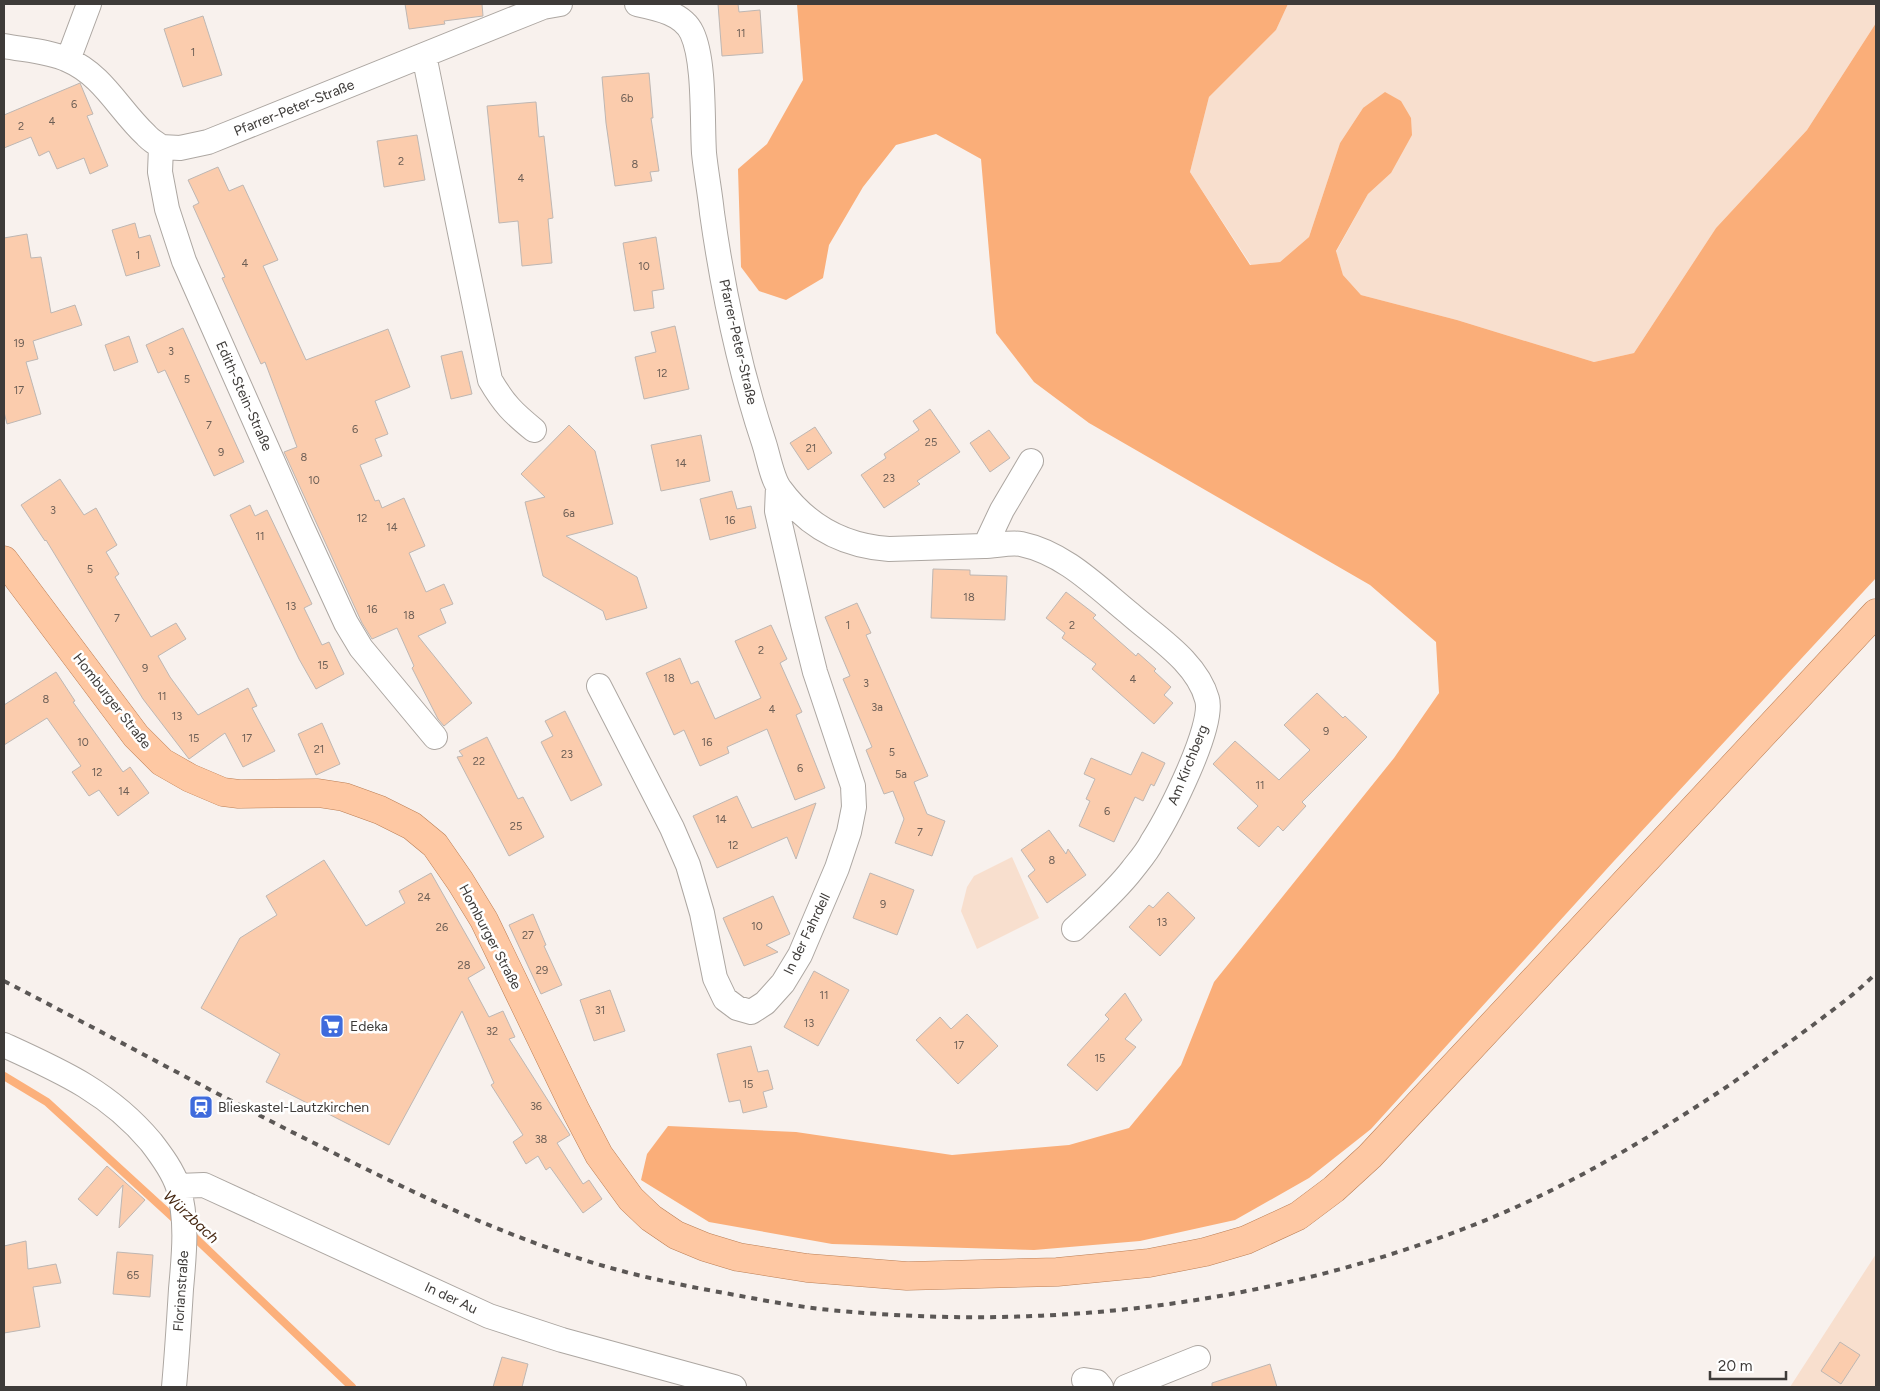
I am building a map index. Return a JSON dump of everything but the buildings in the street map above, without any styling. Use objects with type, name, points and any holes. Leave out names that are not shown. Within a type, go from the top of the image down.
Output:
[{"type":"main road","name":"Homburger Straße","points":[[4,560],[136,736],[162,762],[190,778],[224,792],[238,794],[318,793],[344,797],[380,810],[412,826],[435,846],[460,881],[484,920],[599,1156],[631,1199],[651,1218],[676,1235],[705,1247],[730,1254],[807,1268],[907,1276],[1057,1272],[1149,1263],[1205,1252],[1246,1240],[1298,1216],[1334,1189],[1370,1156],[1876,613]]},
{"type":"street","points":[[68,60],[89,4]]},
{"type":"street","name":"Pfarrer-Peter-Straße","points":[[161,147],[180,148],[208,142],[543,7],[560,4]]},
{"type":"street","name":"Pfarrer-Peter-Straße","points":[[637,4],[660,9],[680,19],[692,32],[699,60],[704,155],[719,262],[740,359],[757,422],[778,487],[817,526],[838,537],[869,548],[985,546]]},
{"type":"street","points":[[4,46],[41,52],[68,60],[85,70],[104,86],[146,135],[161,147]]},
{"type":"street","points":[[424,55],[490,380],[502,400],[534,430]]},
{"type":"street","name":"Edith-Stein-Straße","points":[[161,147],[160,172],[167,209],[184,262],[346,623],[361,648],[435,737]]},
{"type":"street","points":[[985,546],[1002,510],[1030,461]]},
{"type":"street","name":"In der Fahrdell","points":[[599,686],[672,828],[688,865],[702,913],[715,978],[725,999],[737,1008],[751,1012],[765,1003],[783,983],[800,955],[837,868],[849,832],[854,807],[852,786],[815,672],[802,624],[777,511],[778,487]]},
{"type":"street","name":"Am Kirchberg","points":[[985,546],[1020,544],[1044,552],[1067,563],[1185,662],[1198,680],[1208,700],[1206,724],[1197,750],[1173,804],[1152,843],[1132,871],[1074,930]]},
{"type":"street","name":"Florianstraße","points":[[4,1045],[78,1080],[110,1102],[135,1123],[161,1154],[178,1186],[183,1212],[184,1243],[174,1387]]},
{"type":"street","name":"In der Au","points":[[178,1186],[204,1185],[489,1316],[562,1340],[734,1387]]},
{"type":"street","points":[[1126,1387],[1198,1358]]},
{"type":"shaded area","points":[[797,4],[1288,4],[1276,30],[1209,97],[1190,172],[1250,265],[1280,262],[1309,237],[1340,143],[1363,108],[1385,92],[1401,101],[1411,118],[1412,135],[1391,173],[1368,194],[1336,251],[1343,275],[1361,295],[1457,320],[1594,362],[1634,353],[1716,228],[1807,130],[1876,23],[1876,578],[1614,861],[1371,1129],[1309,1178],[1235,1220],[1140,1241],[1034,1250],[832,1244],[709,1222],[641,1180],[647,1154],[668,1126],[796,1132],[952,1155],[1069,1145],[1129,1128],[1181,1065],[1214,982],[1394,758],[1439,693],[1436,642],[1370,585],[1089,423],[1034,382],[996,333],[981,159],[936,134],[896,145],[863,187],[829,245],[823,278],[786,300],[759,291],[741,267],[738,169],[767,144],[803,80]]},
{"type":"shaded area","points":[[1288,4],[1876,4],[1876,23],[1807,130],[1716,228],[1634,353],[1594,362],[1457,320],[1361,295],[1343,275],[1336,252],[1368,194],[1391,173],[1363,108],[1340,143],[1309,237],[1280,262],[1251,265],[1190,172],[1209,97],[1276,30]]},
{"type":"shaded area","points":[[1012,857],[1039,918],[977,949],[961,911],[967,887],[974,876]]},
{"type":"shaded area","points":[[1876,1254],[1876,1387],[1790,1387]]},
{"type":"waterway","name":"Würzbach","points":[[4,1076],[47,1102],[178,1222]]},
{"type":"waterway","name":"Würzbach","points":[[190,1233],[352,1387]]},
{"type":"railway","points":[[4,981],[280,1126],[384,1178],[481,1222],[547,1248],[618,1270],[772,1302],[841,1311],[922,1316],[1004,1317],[1085,1313],[1166,1304],[1247,1291],[1326,1273],[1404,1250],[1481,1222],[1513,1209],[1575,1178],[1635,1145],[1693,1109],[1813,1025],[1854,994],[1876,973]]},
{"type":"place","name":"Edeka","points":[[332,1026]]},
{"type":"place","name":"Blieskastel-Lautzkirchen","points":[[201,1107]]}]
